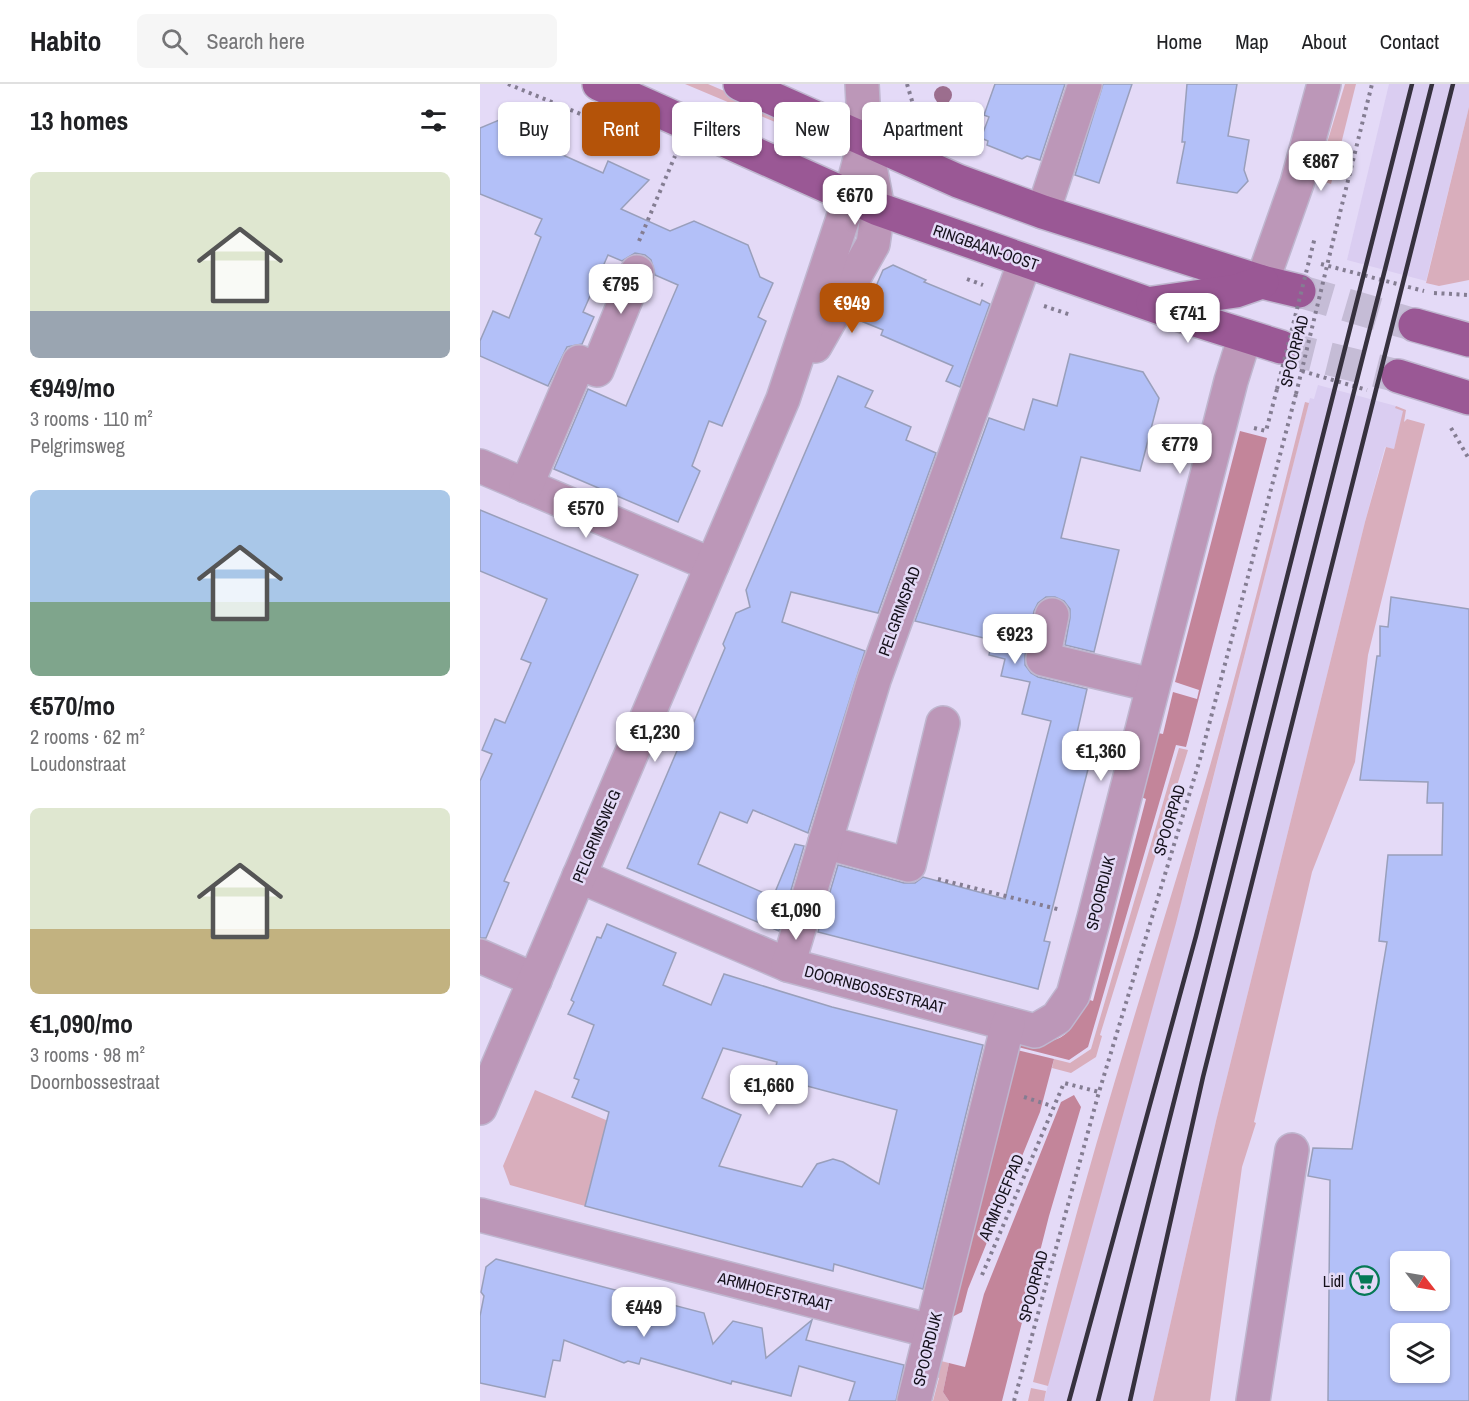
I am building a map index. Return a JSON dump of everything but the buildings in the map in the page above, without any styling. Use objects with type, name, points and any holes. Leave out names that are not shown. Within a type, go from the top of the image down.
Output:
[{"type":"main road","name":"RINGBAAN-OOST","points":[[599,84],[864,203],[1025,261],[1281,347]]},
{"type":"main road","points":[[740,84],[862,139]]},
{"type":"main road","points":[[901,156],[958,181],[1042,212],[1262,282],[1299,291]]},
{"type":"main road","points":[[1148,303],[1236,291],[1262,282]]},
{"type":"main road","points":[[1415,325],[1469,340]]},
{"type":"main road","points":[[1398,376],[1469,398]]},
{"type":"street","name":"PELGRIMSWEG","points":[[862,84],[863,102]]},
{"type":"street","points":[[1042,212],[1085,84]]},
{"type":"street","points":[[1262,282],[1297,183],[1324,84]]},
{"type":"street","name":"PELGRIMSWEG","points":[[480,1108],[783,399],[861,270],[873,244],[864,203],[865,156]]},
{"type":"street","name":"PELGRIMSPAD","points":[[788,965],[874,680],[1025,261]]},
{"type":"street","points":[[526,486],[579,362],[597,370],[637,272]]},
{"type":"street","name":"SPOORDIJK","points":[[914,1401],[1008,1024],[1035,1031],[1057,1018],[1072,995],[1094,918],[1231,381],[1245,336]]},
{"type":"street","points":[[480,466],[712,566]]},
{"type":"street","points":[[1052,615],[1043,659],[1152,685]]},
{"type":"street","points":[[825,842],[909,865],[943,723]]},
{"type":"street","name":"DOORNBOSSESTRAAT","points":[[579,876],[788,965],[1008,1024]]},
{"type":"street","points":[[480,956],[535,980]]},
{"type":"street","points":[[1253,1401],[1292,1150]]},
{"type":"street","name":"ARMHOEFSTRAAT","points":[[480,1215],[931,1331]]},
{"type":"path","points":[[907,84],[912,102]]},
{"type":"path","name":"SPOORPAD","points":[[1014,1401],[1099,1092],[1200,759],[1296,394],[1372,84]]},
{"type":"path","points":[[637,272],[628,268],[675,156]]},
{"type":"path","points":[[1266,431],[1316,237]]},
{"type":"path","points":[[1262,282],[1304,260],[1436,294],[1469,294]]},
{"type":"path","points":[[909,865],[919,874],[1094,918]]},
{"type":"path","name":"ARMHOEFPAD","points":[[981,1277],[1064,1083],[1099,1092]]},
{"type":"shaded area","points":[[685,84],[708,84],[750,102],[728,102]]},
{"type":"shaded area","points":[[1345,84],[1356,84],[1331,184],[1316,179]]},
{"type":"shaded area","points":[[1389,84],[1469,84],[1469,107],[1426,281],[1347,260]]},
{"type":"shaded area","points":[[762,107],[774,112],[774,122],[762,117]]},
{"type":"shaded area","points":[[1469,107],[1469,280],[1439,286],[1426,283]]},
{"type":"shaded area","points":[[1318,385],[1404,410],[1394,449],[1385,447],[1365,522],[1216,1121],[1153,1401],[1044,1401],[1062,1328],[1187,881],[1310,398],[1314,399]]},
{"type":"shaded area","points":[[1305,402],[1309,403],[1176,923],[1048,1386],[1033,1382],[1093,1156],[1219,736]]},
{"type":"shaded area","points":[[1396,406],[1406,410],[1404,422],[1407,419],[1425,424],[1368,655],[1355,762],[1312,872],[1254,1122],[1256,1123],[1242,1167],[1210,1401],[1153,1401],[1216,1121],[1365,522],[1386,447],[1394,449],[1403,411],[1395,408]]},
{"type":"shaded area","points":[[1240,431],[1267,438],[1186,747],[1176,745],[1088,1047],[1069,1060],[1010,1045],[1012,1039],[1039,1042],[1059,1038],[1073,1025],[1083,998],[1093,1001],[1146,799],[1136,795],[1153,732],[1163,734],[1173,692],[1197,699],[1199,690],[1175,682]]},
{"type":"shaded area","points":[[1179,748],[1188,750],[1100,1035],[1102,1036],[1096,1057],[1071,1073],[1052,1068],[1054,1059],[1070,1063],[1091,1049]]},
{"type":"shaded area","points":[[1013,1049],[1054,1059],[1040,1112],[968,1289],[962,1312],[950,1318]]},
{"type":"shaded area","points":[[535,1090],[613,1123],[600,1154],[598,1154],[585,1206],[510,1185],[503,1166]]},
{"type":"shaded area","points":[[1074,1095],[1081,1107],[1049,1216],[1002,1401],[949,1401],[943,1392],[949,1363],[965,1367],[984,1294],[1061,1102]]},
{"type":"shaded area","points":[[941,1361],[949,1363],[943,1392],[949,1401],[933,1401],[939,1378],[931,1375]]},
{"type":"shaded area","points":[[1031,1388],[1046,1391],[1044,1401],[1028,1401]]},
{"type":"tunnel","points":[[1299,291],[1415,325]]},
{"type":"tunnel","points":[[1281,347],[1398,376]]},
{"type":"railway","points":[[1069,1401],[1196,936],[1412,84]]},
{"type":"railway","points":[[1098,1401],[1432,84]]},
{"type":"railway","points":[[1130,1401],[1203,1077],[1453,84]]},
{"type":"place","name":"Lidl","points":[[1365,1281]]}]
